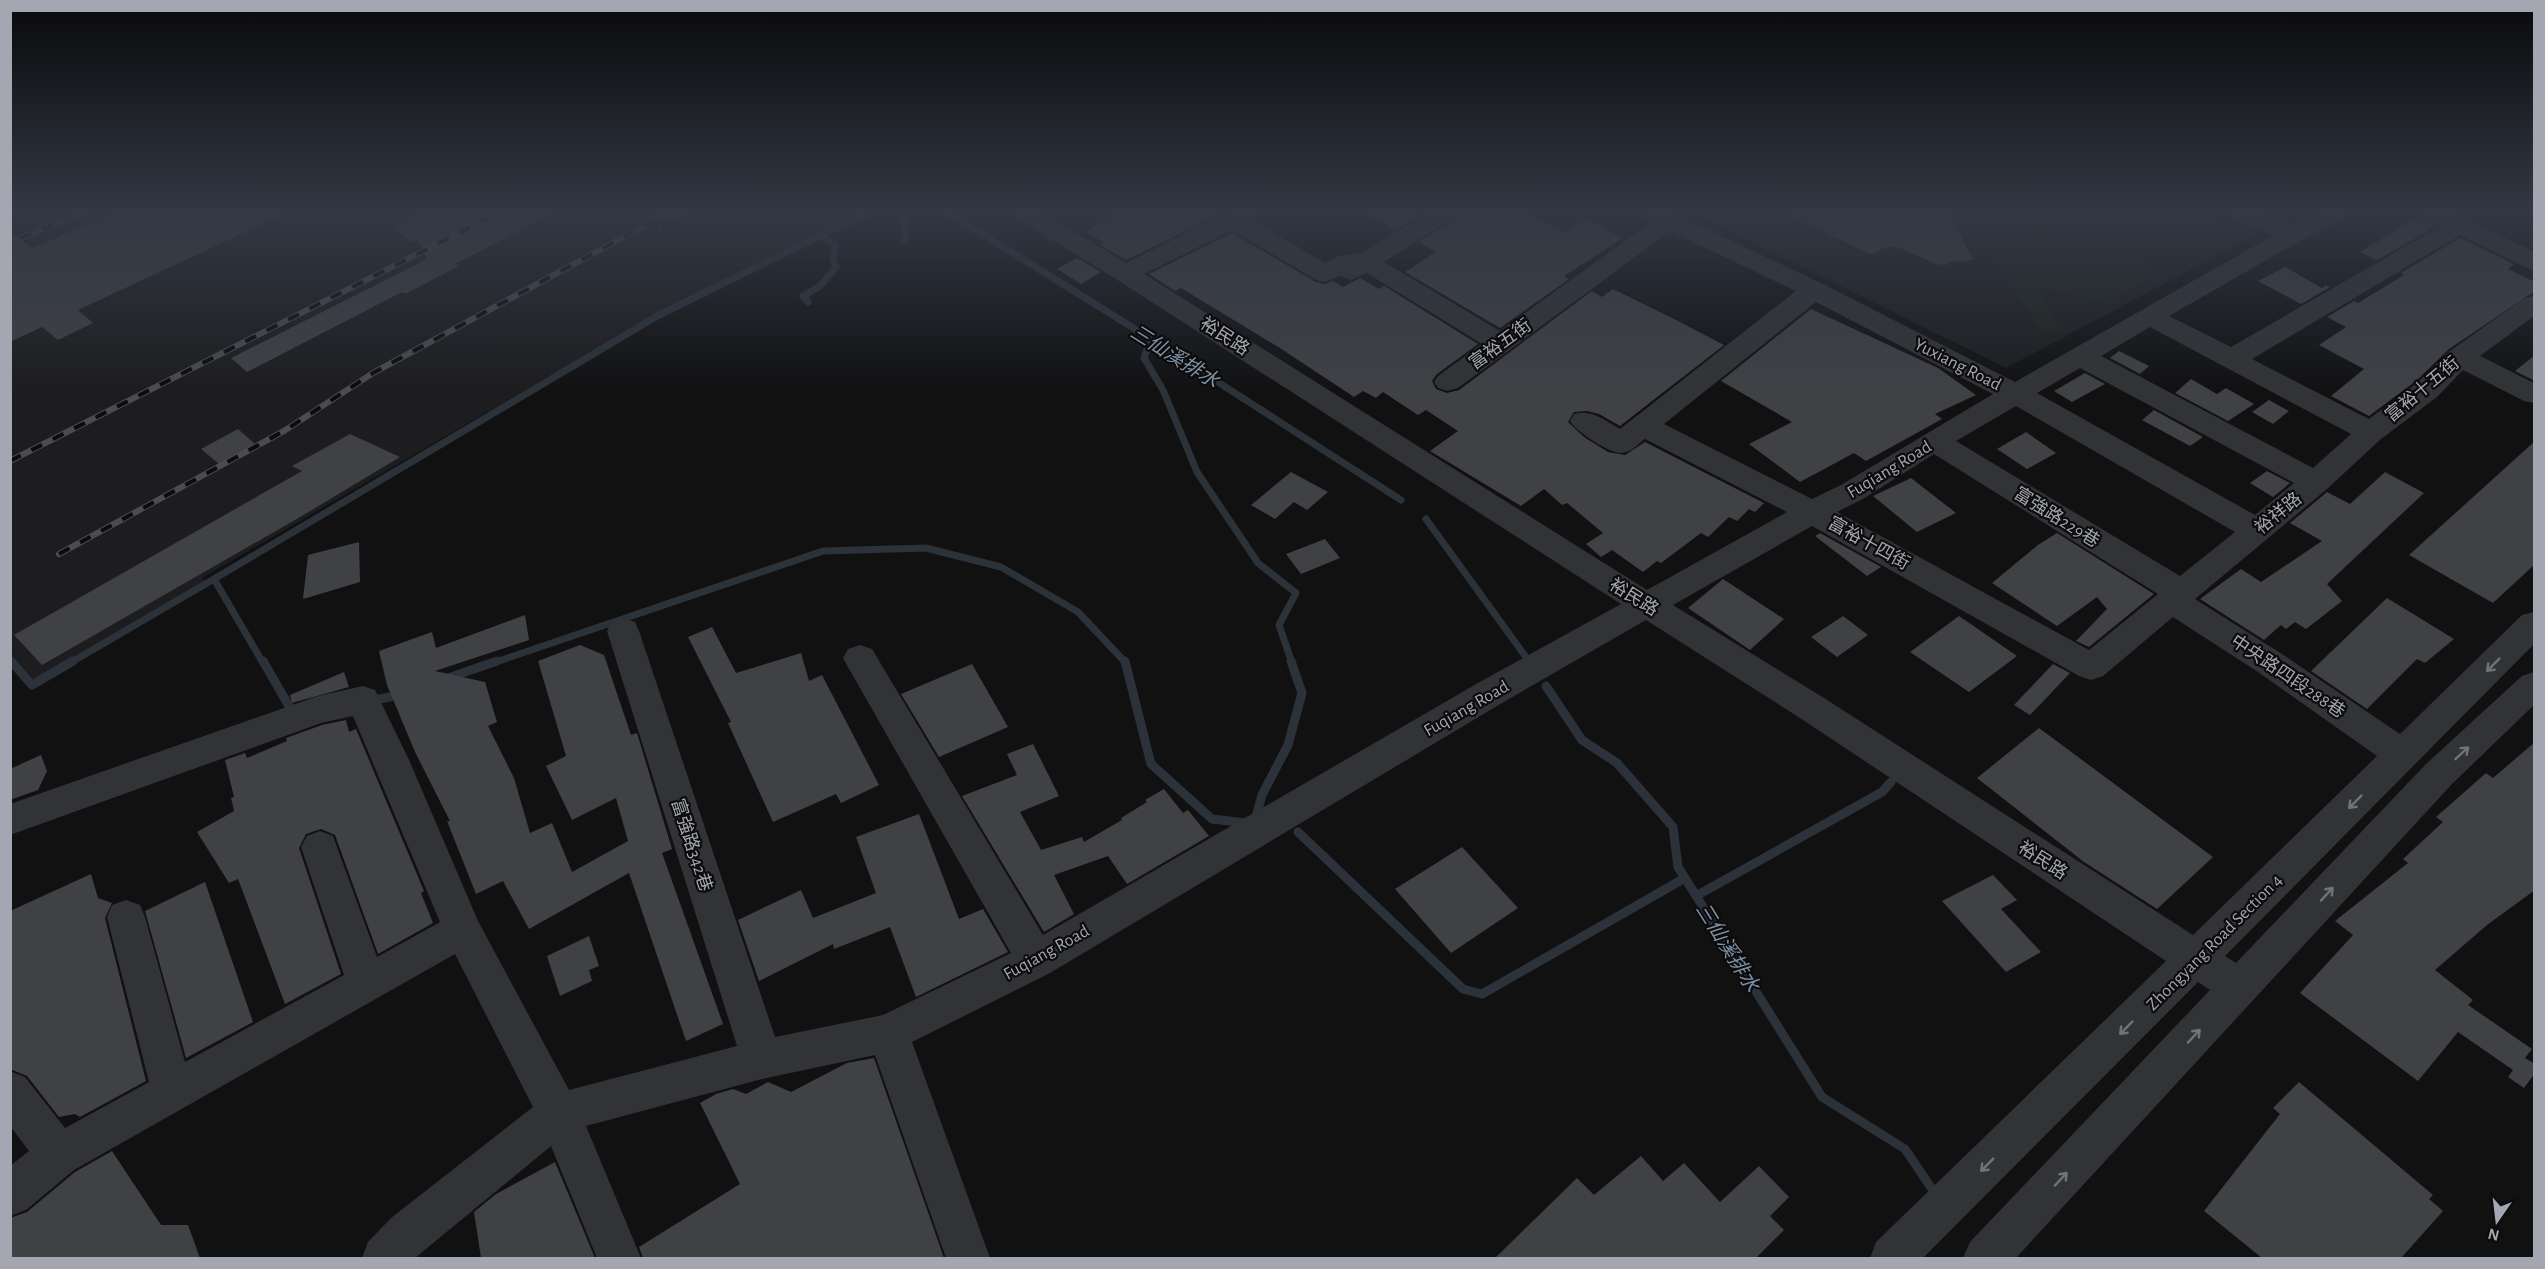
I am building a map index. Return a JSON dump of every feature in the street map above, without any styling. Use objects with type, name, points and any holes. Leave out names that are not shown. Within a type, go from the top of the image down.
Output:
[{"type":"street","points":[[1319,294],[1349,272]]},
{"type":"street","points":[[1384,272],[1501,343]]},
{"type":"street","name":"富裕五街","points":[[1448,382],[1590,272]]},
{"type":"street","name":"Yuxiang Road","points":[[1776,272],[2016,394],[2257,530]]},
{"type":"street","name":"Fuqiang Road","points":[[559,1113],[762,1059],[888,1033],[1036,960],[1490,693],[1646,604],[1852,492],[1934,441],[2226,272]]},
{"type":"street","points":[[2233,358],[2379,272]]},
{"type":"street","name":"裕民路","points":[[1125,273],[1812,708],[2195,960],[2240,987]]},
{"type":"street","points":[[1584,421],[1621,443],[1814,290]]},
{"type":"street","name":"富裕十五街","points":[[2316,482],[2371,432],[2427,390],[2460,357],[2535,303]]},
{"type":"street","points":[[2149,316],[2371,432]]},
{"type":"street","name":"裕祥路","points":[[2081,357],[2316,482],[2091,667]]},
{"type":"street","points":[[2460,357],[2535,394]]},
{"type":"street","name":"富裕十四街","points":[[1644,426],[1812,512],[2091,667]]},
{"type":"street","name":"富強路229巷","points":[[1934,441],[2176,596]]},
{"type":"street","name":"中央路四段288巷","points":[[2176,596],[2403,755]]},
{"type":"street","name":"Zhongyang Road Section 4","points":[[1892,1258],[2535,624]]},
{"type":"street","name":"富強路342巷","points":[[623,631],[762,1059]]},
{"type":"street","points":[[860,658],[1036,960]]},
{"type":"street","points":[[1989,1255],[2439,774],[2535,685]]},
{"type":"street","points":[[10,820],[318,710],[363,700],[391,760],[462,930],[559,1113],[619,1258]]},
{"type":"street","points":[[320,847],[366,982]]},
{"type":"street","points":[[126,917],[172,1091]]},
{"type":"street","points":[[10,1194],[59,1155],[462,930]]},
{"type":"street","points":[[888,1033],[968,1258]]},
{"type":"street","points":[[10,1091],[59,1155]]},
{"type":"street","points":[[384,1258],[407,1234],[559,1113]]},
{"type":"shaded area","points":[[11,272],[738,272],[666,308],[202,578],[206,583],[36,682],[11,654]]},
{"type":"shaded area","points":[[1813,272],[2185,272],[2006,368]]},
{"type":"shaded area","points":[[2003,272],[2147,272],[2141,283],[2115,296],[2089,297],[2035,285],[2062,331],[2041,331]]},
{"type":"building","points":[[10,272],[159,272],[78,310],[93,323],[58,340],[42,327],[10,342]]},
{"type":"building","points":[[401,272],[447,272],[405,294],[402,292],[247,372],[231,358]]},
{"type":"building","points":[[1062,272],[1101,272],[1081,284]]},
{"type":"building","points":[[1299,272],[1316,282],[1325,284],[1333,281],[1343,287],[1360,278],[1379,289],[1384,286],[1478,344],[1437,374],[1432,381],[1436,389],[1447,393],[1459,390],[1592,291],[1602,297],[1613,289],[1724,345],[1620,426],[1599,414],[1587,411],[1574,412],[1568,422],[1584,437],[1608,452],[1625,455],[1645,442],[1764,503],[1755,512],[1749,509],[1737,521],[1729,517],[1708,537],[1701,533],[1661,563],[1657,561],[1643,572],[1612,550],[1601,557],[1586,544],[1603,533],[1567,503],[1562,505],[1544,489],[1521,506],[1430,451],[1458,431],[1426,410],[1418,415],[1383,392],[1376,398],[1363,391],[1354,397],[1280,348],[1181,288],[1175,291],[1149,274]]},
{"type":"building","points":[[1405,272],[1570,272],[1564,276],[1569,279],[1500,328]]},
{"type":"building","points":[[2275,272],[2294,272],[2322,288],[2326,285],[2330,287],[2301,304],[2258,281]]},
{"type":"building","points":[[2515,272],[2535,282],[2535,291],[2449,349],[2416,381],[2369,416],[2331,396],[2364,369],[2319,345],[2346,327],[2327,317],[2354,301],[2358,303],[2404,275],[2401,273]]},
{"type":"building","points":[[1811,309],[1938,368],[1976,395],[1935,414],[1942,419],[1866,461],[1854,453],[1800,482],[1749,444],[1792,422],[1721,381]]},
{"type":"building","points":[[2119,351],[2149,366],[2140,374],[2110,358]]},
{"type":"building","points":[[2535,355],[2535,381],[2515,371]]},
{"type":"building","points":[[2085,373],[2105,384],[2072,402],[2054,391]]},
{"type":"building","points":[[2191,379],[2217,394],[2226,388],[2254,404],[2228,421],[2175,393]]},
{"type":"building","points":[[2269,400],[2289,411],[2273,424],[2252,412]]},
{"type":"building","points":[[2154,410],[2203,437],[2190,446],[2142,420]]},
{"type":"building","points":[[238,429],[255,444],[219,464],[201,449]]},
{"type":"building","points":[[2026,432],[2056,453],[2027,469],[1997,449]]},
{"type":"building","points":[[350,434],[400,457],[42,665],[14,635],[302,471],[292,466]]},
{"type":"building","points":[[2535,441],[2535,564],[2493,603],[2409,555]]},
{"type":"building","points":[[2267,471],[2290,483],[2273,497],[2250,483]]},
{"type":"building","points":[[1291,472],[1328,492],[1307,510],[1294,502],[1275,519],[1251,505]]},
{"type":"building","points":[[2385,472],[2424,493],[2327,584],[2342,601],[2306,629],[2295,622],[2286,629],[2281,625],[2264,640],[2200,599],[2241,569],[2261,582],[2322,541],[2290,523],[2327,492],[2350,504]]},
{"type":"building","points":[[1911,478],[1956,513],[1917,532],[1873,496]]},
{"type":"building","points":[[1820,533],[1881,567],[1867,576],[1815,536]]},
{"type":"building","points":[[2057,533],[2154,594],[2089,647],[2076,641],[2107,609],[2097,597],[2057,626],[1992,583],[2038,545]]},
{"type":"building","points":[[1325,539],[1340,558],[1301,574],[1286,554]]},
{"type":"building","points":[[359,542],[360,582],[303,599],[308,555]]},
{"type":"building","points":[[1723,579],[1784,619],[1750,650],[1688,608]]},
{"type":"building","points":[[2387,598],[2454,639],[2425,663],[2417,659],[2367,709],[2311,671]]},
{"type":"building","points":[[525,615],[529,640],[435,671],[485,682],[497,722],[488,726],[514,778],[530,833],[552,823],[572,872],[628,841],[616,798],[572,820],[546,766],[566,756],[538,661],[580,645],[604,655],[631,735],[637,733],[672,849],[662,853],[723,1024],[686,1041],[629,873],[529,929],[503,881],[476,894],[447,821],[450,821],[415,752],[387,685],[379,651],[432,632],[436,648]]},
{"type":"building","points":[[1843,616],[1868,635],[1837,657],[1811,637]]},
{"type":"building","points":[[1959,616],[2017,656],[1969,692],[1910,652]]},
{"type":"building","points":[[712,627],[736,673],[801,653],[809,681],[822,675],[879,785],[841,803],[836,794],[773,822],[728,723],[731,722],[688,637]]},
{"type":"building","points":[[972,664],[1008,727],[939,757],[901,694]]},
{"type":"building","points":[[2053,664],[2070,673],[2030,715],[2014,705]]},
{"type":"building","points":[[344,672],[349,687],[292,703],[290,695]]},
{"type":"building","points":[[346,720],[349,732],[356,729],[424,891],[421,893],[433,923],[378,954],[335,835],[321,829],[306,834],[299,848],[341,974],[285,1004],[238,879],[229,883],[197,832],[234,811],[231,798],[234,797],[225,760],[245,753],[247,758],[287,741],[286,738],[322,725]]},
{"type":"building","points":[[2039,728],[2213,857],[2157,909],[2084,862],[1977,778]]},
{"type":"building","points":[[2535,742],[2535,890],[2487,925],[2435,970],[2473,1000],[2468,1005],[2532,1049],[2525,1058],[2535,1064],[2535,1073],[2524,1088],[2508,1077],[2513,1070],[2458,1032],[2418,1081],[2300,993],[2353,935],[2335,921],[2408,863],[2403,859],[2443,822],[2436,817],[2486,773],[2493,778]]},
{"type":"building","points":[[1033,744],[1059,796],[1020,812],[1041,850],[1082,837],[1084,842],[1122,820],[1121,818],[1147,802],[1145,800],[1164,789],[1183,813],[1188,810],[1209,836],[1127,884],[1108,856],[1054,875],[1074,914],[1044,932],[962,796],[1017,775],[1007,754]]},
{"type":"building","points":[[41,755],[47,771],[38,790],[10,800],[10,769]]},
{"type":"building","points":[[919,814],[959,919],[983,909],[1008,952],[916,997],[890,927],[834,949],[833,944],[759,981],[738,920],[801,890],[813,918],[876,893],[856,837]]},
{"type":"building","points":[[1462,847],[1518,908],[1451,953],[1395,889]]},
{"type":"building","points":[[91,874],[98,898],[112,903],[105,918],[146,1081],[80,1117],[75,1114],[59,1117],[27,1076],[10,1069],[10,911]]},
{"type":"building","points":[[1993,875],[2017,900],[2001,909],[2041,952],[2006,972],[1942,901]]},
{"type":"building","points":[[205,882],[253,1022],[186,1058],[145,911]]},
{"type":"building","points":[[589,936],[599,966],[589,970],[592,981],[560,996],[547,956]]},
{"type":"building","points":[[874,1058],[944,1258],[643,1258],[639,1247],[740,1184],[700,1103],[716,1094],[733,1089],[746,1094],[768,1082],[791,1092],[847,1063]]},
{"type":"building","points":[[2299,1082],[2433,1195],[2429,1199],[2443,1211],[2401,1258],[2262,1258],[2204,1211],[2280,1114],[2273,1108]]},
{"type":"building","points":[[112,1151],[161,1225],[188,1225],[200,1258],[10,1258],[10,1218],[27,1212],[75,1172]]},
{"type":"building","points":[[1641,1156],[1663,1181],[1684,1163],[1720,1202],[1759,1166],[1789,1197],[1770,1216],[1784,1230],[1756,1258],[1495,1258],[1577,1178],[1594,1195]]},
{"type":"building","points":[[555,1162],[595,1258],[481,1258],[474,1212],[496,1194]]},
{"type":"waterway","points":[[214,579],[659,315],[746,272]]},
{"type":"waterway","points":[[808,302],[803,296],[820,286],[832,272]]},
{"type":"waterway","name":"三仙溪排水","points":[[1044,272],[1151,339]]},
{"type":"waterway","name":"三仙溪排水","points":[[1151,339],[1401,500]]},
{"type":"waterway","points":[[1151,339],[1144,358],[1163,390],[1197,472],[1258,563],[1296,593],[1279,625],[1292,663]]},
{"type":"waterway","name":"三仙溪排水","points":[[1426,519],[1528,660]]},
{"type":"waterway","points":[[493,663],[823,551],[926,548],[1001,567],[1078,612],[1125,662]]},
{"type":"waterway","points":[[70,663],[214,579]]},
{"type":"waterway","points":[[214,579],[263,663]]},
{"type":"waterway","points":[[11,661],[32,685],[73,661]]},
{"type":"waterway","points":[[263,661],[293,713]]},
{"type":"waterway","points":[[448,678],[497,661]]},
{"type":"waterway","points":[[1255,820],[1262,795],[1288,745],[1302,693],[1291,661]]},
{"type":"waterway","points":[[1125,662],[1151,764],[1212,819],[1246,823]]},
{"type":"waterway","name":"三仙溪排水","points":[[1546,686],[1582,740],[1617,763],[1673,827],[1678,867],[1685,878]]},
{"type":"waterway","points":[[370,701],[399,695]]},
{"type":"waterway","points":[[1696,896],[1882,792],[1891,782]]},
{"type":"waterway","points":[[1298,832],[1463,989],[1482,994],[1685,878]]},
{"type":"waterway","name":"三仙溪排水","points":[[1685,878],[1696,896]]},
{"type":"waterway","name":"三仙溪排水","points":[[1696,896],[1822,1097],[1905,1149],[1934,1192]]},
{"type":"railway","points":[[10,461],[381,272]]},
{"type":"railway","points":[[59,554],[284,431],[373,373],[559,272]]}]
